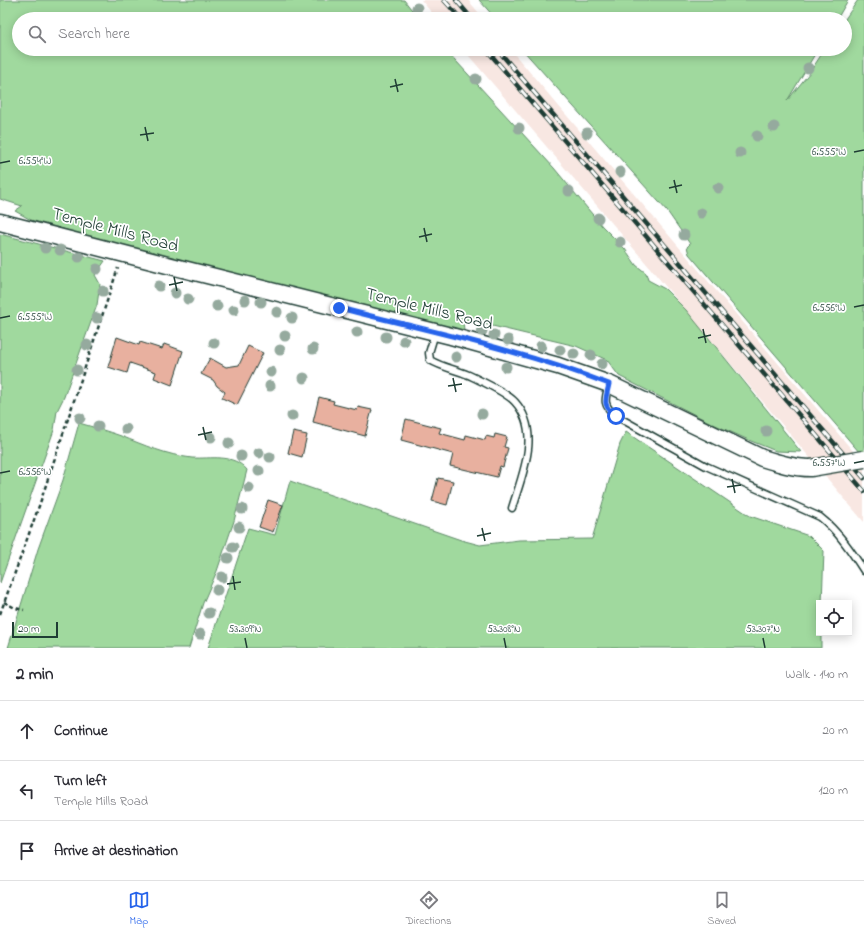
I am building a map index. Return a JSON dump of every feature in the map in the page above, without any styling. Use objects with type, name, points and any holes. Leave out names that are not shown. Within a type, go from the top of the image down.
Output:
[{"type":"street","name":"Temple Mills Road","points":[[0,222],[435,332],[558,366],[609,384],[762,458],[783,465],[811,468],[864,459]]},
{"type":"lane","points":[[435,332],[429,353],[430,360],[492,386],[515,402],[526,421],[528,450],[512,508]]},
{"type":"lane","points":[[609,384],[605,402],[608,410],[616,416],[738,482],[820,517],[834,530],[854,555],[864,571]]},
{"type":"path","points":[[0,614],[39,506],[123,254]]},
{"type":"path","points":[[4,602],[15,608],[24,610]]},
{"type":"shaded area","points":[[421,0],[468,0],[478,12],[431,12]]},
{"type":"shaded area","points":[[469,56],[516,56],[864,464],[864,522]]},
{"type":"green space","points":[[0,0],[404,0],[413,12],[12,12],[12,56],[451,56],[554,168],[602,226],[625,249],[636,265],[646,273],[648,280],[665,289],[686,310],[801,452],[776,451],[711,423],[619,376],[607,360],[576,346],[455,317],[463,323],[464,329],[457,332],[192,266],[31,220],[15,211],[22,206],[0,199]]},
{"type":"green space","points":[[479,0],[848,0],[841,12],[490,12]]},
{"type":"green space","points":[[858,0],[864,0],[864,452],[860,453],[689,254],[687,247],[690,244],[667,211],[528,56],[814,56],[787,101],[820,56],[852,56],[852,12],[850,12]]},
{"type":"green space","points":[[0,234],[105,261],[95,275],[100,284],[97,305],[64,397],[57,411],[54,430],[0,583]]},
{"type":"green space","points":[[79,423],[116,434],[173,455],[192,458],[228,459],[235,461],[247,470],[234,521],[217,571],[203,603],[189,648],[8,648],[38,549],[63,480]]},
{"type":"green space","points":[[626,432],[750,516],[809,536],[824,551],[822,600],[816,600],[816,636],[821,636],[821,648],[208,648],[248,528],[275,535],[290,481],[461,540],[480,545],[519,540],[592,539],[620,444]]},
{"type":"building","points":[[117,337],[139,345],[140,342],[162,349],[164,344],[183,351],[172,385],[154,378],[156,372],[130,363],[127,373],[108,367]]},
{"type":"building","points":[[248,346],[263,353],[237,405],[222,398],[225,392],[217,386],[213,380],[201,374],[210,358],[226,367],[239,365]]},
{"type":"building","points":[[319,397],[334,401],[333,404],[357,410],[358,407],[372,410],[365,436],[313,422]]},
{"type":"building","points":[[406,419],[441,428],[439,433],[465,440],[466,435],[485,440],[486,436],[494,438],[495,434],[507,437],[504,447],[508,448],[503,467],[500,466],[497,477],[450,466],[453,454],[401,440]]},
{"type":"building","points":[[293,432],[307,435],[302,457],[288,453]]},
{"type":"building","points":[[438,478],[453,481],[447,505],[432,501]]},
{"type":"building","points":[[268,500],[283,505],[273,532],[259,527]]},
{"type":"railway","points":[[444,0],[455,12]]},
{"type":"railway","points":[[456,0],[466,12]]},
{"type":"railway","points":[[492,56],[864,491]]},
{"type":"railway","points":[[503,56],[864,478]]},
{"type":"route","points":[[339,308],[451,336],[586,375],[609,384],[605,402],[608,410],[616,416]]}]
